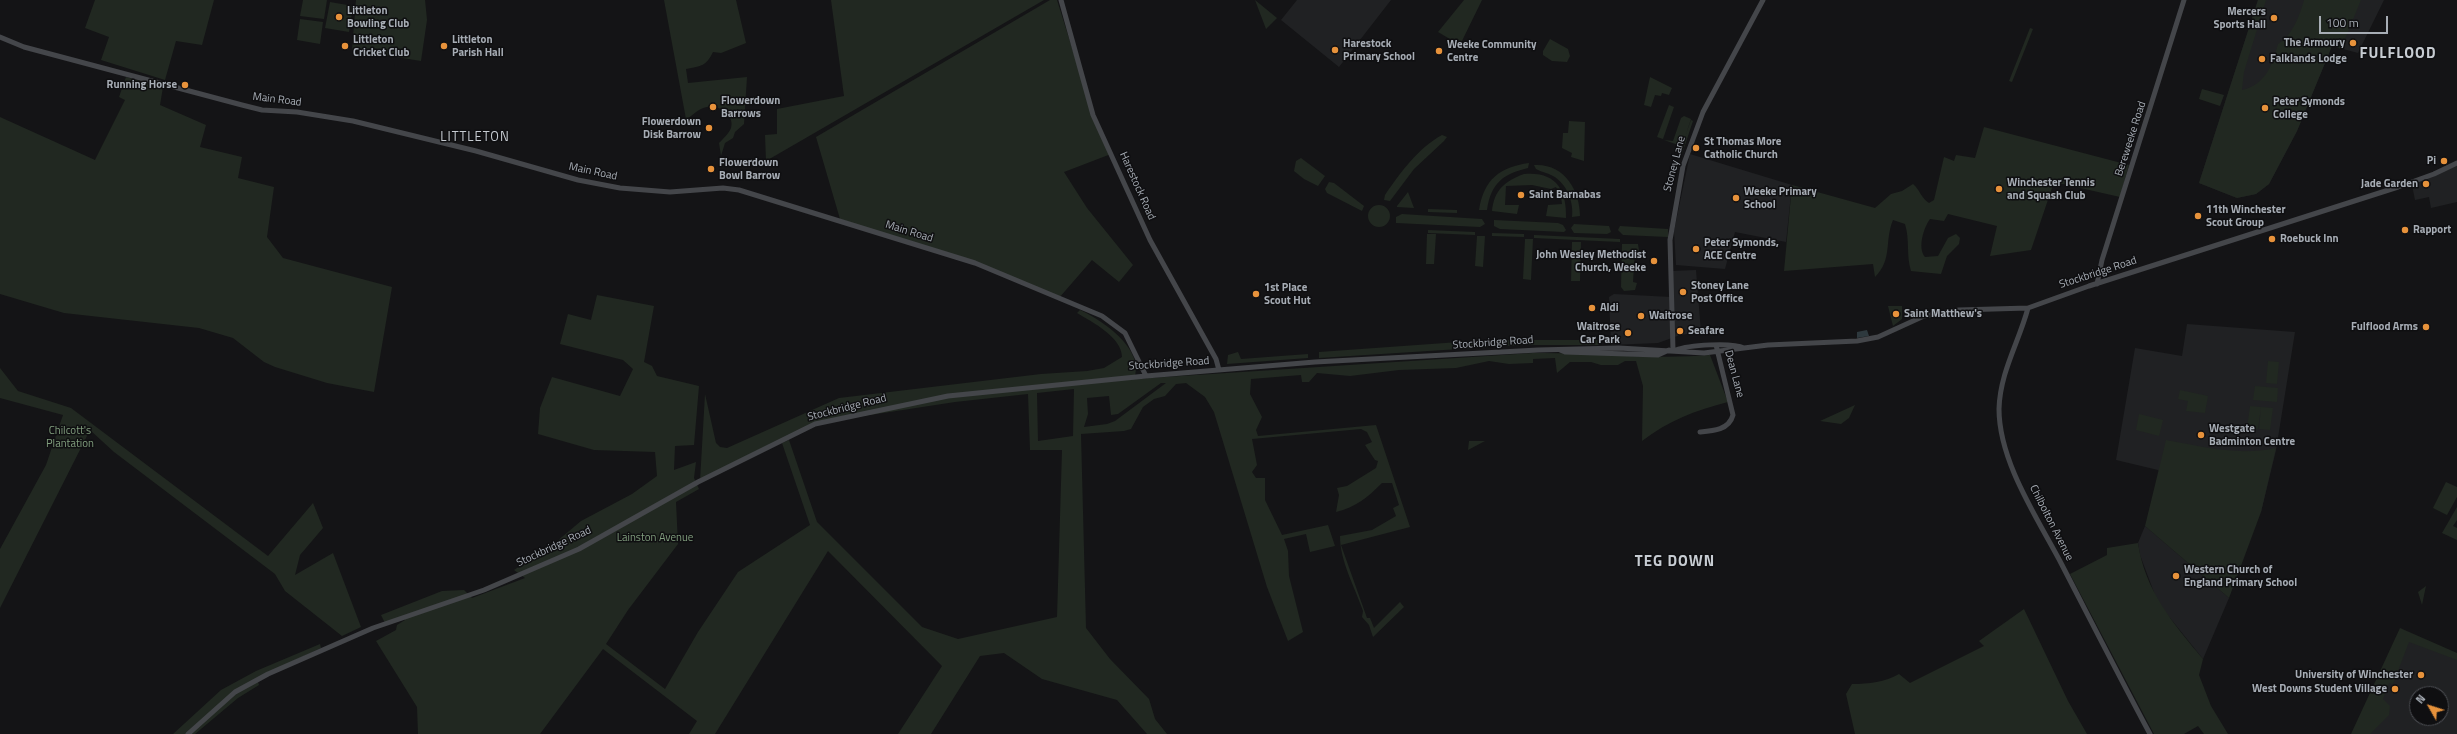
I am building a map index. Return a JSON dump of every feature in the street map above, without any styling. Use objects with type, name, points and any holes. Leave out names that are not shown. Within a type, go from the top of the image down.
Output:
[{"type":"main road","name":"Harestock Road","points":[[1061,0],[1093,115],[1150,240],[1196,321],[1216,359],[1219,370]]},
{"type":"main road","name":"Stoney Lane","points":[[1673,350],[1670,240],[1683,166],[1703,112],[1763,0]]},
{"type":"main road","name":"Bereweeke Road","points":[[2097,284],[2102,260],[2184,0]]},
{"type":"main road","name":"Main Road","points":[[0,37],[24,47],[262,110],[297,112],[353,121],[476,151],[578,180],[644,191],[680,192],[722,188],[739,190],[975,262],[1102,316],[1112,321],[1125,333],[1146,376]]},
{"type":"main road","name":"Stockbridge Road","points":[[2450,166],[2457,158]]},
{"type":"main road","name":"Stockbridge Road","points":[[1673,350],[1681,353],[1739,351],[1744,348],[1857,341],[1878,337],[1924,316],[1966,309],[2028,308],[2097,284],[2426,178],[2457,163]]},
{"type":"main road","name":"Chilbolton Avenue","points":[[2028,308],[2009,358],[2000,392],[2000,423],[2003,444],[2034,512],[2150,734]]},
{"type":"main road","name":"Stockbridge Road","points":[[188,734],[235,692],[268,674],[373,628],[484,590],[579,549],[698,482],[815,424],[948,396],[1146,376],[1315,362],[1600,348],[1673,350],[1716,345],[1738,345],[1744,348]]},
{"type":"main road","name":"Dean Lane","points":[[1700,432],[1722,428],[1729,423],[1733,415],[1732,405],[1722,374],[1716,345]]},
{"type":"shaded area","name":"Harestock Primary School","points":[[1297,0],[1391,0],[1339,67],[1281,20]]},
{"type":"shaded area","name":"Peter Symonds College","points":[[2258,0],[2384,0],[2358,53],[2332,46],[2297,131],[2269,184],[2256,194],[2237,198],[2199,183]]},
{"type":"shaded area","name":"Weeke Primary School","points":[[1690,154],[1792,185],[1786,242],[1735,232],[1725,269],[1676,265],[1674,231]]},
{"type":"shaded area","points":[[2457,165],[2457,202],[2431,208],[2429,197],[2415,200],[2412,185]]},
{"type":"shaded area","points":[[1696,270],[1701,332],[1680,335],[1658,343],[1611,345],[1609,297],[1614,294],[1671,297],[1672,271]]},
{"type":"shaded area","points":[[2187,324],[2295,332],[2276,450],[2261,512],[2168,481],[2158,470],[2116,460],[2135,348],[2182,356]]},
{"type":"shaded area","points":[[1867,330],[1869,336],[1857,338],[1857,332]]},
{"type":"shaded area","name":"Western Church of England Primary School","points":[[2145,526],[2229,598],[2203,659],[2158,603],[2140,555],[2138,543]]},
{"type":"shaded area","name":"University of Winchester","points":[[2404,633],[2457,657],[2457,734],[2360,734]]},
{"type":"green space","points":[[95,0],[214,0],[202,45],[176,41],[165,80],[101,60],[109,37],[85,28]]},
{"type":"green space","points":[[303,0],[327,0],[324,19],[300,16]]},
{"type":"green space","points":[[356,0],[425,0],[427,20],[421,61],[352,50]]},
{"type":"green space","points":[[664,0],[736,0],[746,43],[721,53],[713,52],[703,65],[686,69],[688,83],[747,77],[744,124],[735,132],[733,138],[725,143],[721,156],[719,143],[731,128],[732,123],[725,112],[716,107],[701,109],[686,119]]},
{"type":"green space","points":[[831,0],[1044,0],[766,161],[765,135],[777,134],[777,109],[844,96]]},
{"type":"green space","points":[[1050,0],[1057,0],[1093,115],[1111,154],[1064,172],[1087,208],[1133,265],[1119,282],[1092,260],[1059,298],[994,269],[840,219],[816,137]]},
{"type":"green space","points":[[1255,0],[1277,18],[1266,29]]},
{"type":"green space","points":[[1464,0],[1482,0],[1460,45],[1438,32]]},
{"type":"green space","name":"Peter Symonds College","points":[[2258,0],[2266,0],[2244,72],[2242,90],[2256,84],[2262,79],[2270,67],[2278,44],[2291,31],[2298,18],[2304,0],[2361,0],[2341,49],[2332,46],[2297,131],[2269,184],[2256,194],[2237,198],[2199,183]]},
{"type":"green space","name":"Littleton Bowling Club","points":[[330,2],[353,6],[349,32],[325,28]]},
{"type":"green space","points":[[300,19],[323,22],[320,44],[297,40]]},
{"type":"green space","points":[[2030,28],[2033,29],[2012,82],[2009,81]]},
{"type":"green space","points":[[1550,39],[1568,49],[1570,56],[1567,62],[1552,61],[1543,55],[1543,51]]},
{"type":"green space","points":[[126,77],[163,87],[160,105],[206,125],[200,147],[242,157],[238,178],[274,187],[267,237],[283,258],[392,287],[374,392],[327,383],[275,367],[264,362],[233,338],[199,328],[64,313],[0,294],[0,117],[95,160],[125,100],[119,97]]},
{"type":"green space","points":[[1650,77],[1672,88],[1669,95],[1662,93],[1661,96],[1655,95],[1651,107],[1644,105]]},
{"type":"green space","points":[[2202,89],[2224,95],[2220,106],[2199,99]]},
{"type":"green space","points":[[1669,105],[1674,107],[1663,139],[1657,137]]},
{"type":"green space","points":[[1684,116],[1691,119],[1686,134],[1691,120],[1693,121],[1681,157],[1679,157],[1683,142],[1681,146],[1664,140],[1673,141],[1681,118]]},
{"type":"green space","points":[[1569,121],[1585,122],[1584,161],[1571,157],[1572,153],[1562,148],[1563,133],[1568,133]]},
{"type":"green space","points":[[1984,127],[2129,165],[2120,197],[2054,182],[2031,250],[1990,256],[1997,226],[1948,214],[1944,221],[1930,219],[1921,243],[1925,257],[1938,256],[1948,238],[1956,234],[1960,238],[1959,244],[1947,256],[1941,274],[1911,271],[1905,224],[1893,220],[1890,228],[1884,264],[1875,277],[1873,264],[1784,271],[1792,185],[1875,208],[1891,194],[1902,191],[1913,184],[1924,199],[1929,203],[1934,200],[1944,157],[1954,161],[1956,155],[1975,158]]},
{"type":"green space","points":[[1442,135],[1447,137],[1444,141],[1414,169],[1390,201],[1384,200],[1385,195],[1397,178],[1417,154],[1433,140]]},
{"type":"green space","points":[[1301,158],[1325,176],[1318,186],[1304,179],[1294,171],[1296,161]]},
{"type":"green space","points":[[1529,163],[1528,168],[1512,173],[1500,181],[1495,186],[1487,210],[1479,210],[1481,199],[1485,190],[1495,176],[1502,171]]},
{"type":"green space","points":[[1534,165],[1554,168],[1562,173],[1573,188],[1577,197],[1580,216],[1572,217],[1571,200],[1566,189],[1558,179],[1536,169]]},
{"type":"green space","points":[[1524,174],[1544,176],[1557,184],[1564,198],[1566,218],[1546,216],[1548,205],[1562,204],[1561,197],[1556,187],[1551,189],[1532,185],[1506,186],[1505,205],[1519,205],[1517,214],[1492,211],[1495,197],[1502,187],[1511,180]]},
{"type":"green space","points":[[1329,182],[1334,183],[1364,206],[1362,211],[1327,193],[1325,189]]},
{"type":"green space","points":[[1408,192],[1414,208],[1397,207],[1397,206]]},
{"type":"green space","points":[[1379,205],[1387,208],[1390,216],[1387,224],[1379,227],[1371,224],[1368,216],[1371,208]]},
{"type":"green space","points":[[1428,209],[1457,210],[1457,213],[1428,212]]},
{"type":"green space","points":[[1402,214],[1482,219],[1485,224],[1480,227],[1396,223],[1396,217]]},
{"type":"green space","points":[[1494,220],[1558,223],[1563,225],[1566,230],[1564,232],[1500,229],[1494,226]]},
{"type":"green space","points":[[1574,224],[1609,226],[1611,232],[1607,234],[1574,233],[1571,228]]},
{"type":"green space","points":[[1620,226],[1668,229],[1668,237],[1623,235],[1618,230]]},
{"type":"green space","points":[[1428,230],[1475,232],[1475,235],[1428,233]]},
{"type":"green space","points":[[1492,233],[1524,234],[1524,237],[1492,236]]},
{"type":"green space","points":[[1427,234],[1436,234],[1434,264],[1426,264]]},
{"type":"green space","points":[[1534,235],[1620,239],[1620,242],[1534,238]]},
{"type":"green space","points":[[1477,236],[1485,236],[1483,267],[1475,266]]},
{"type":"green space","points":[[1525,239],[1533,239],[1531,280],[1523,279]]},
{"type":"green space","points":[[1572,242],[1581,242],[1580,281],[1571,281]]},
{"type":"green space","points":[[1622,244],[1638,244],[1639,251],[1635,251],[1633,282],[1637,283],[1635,290],[1624,291],[1621,287]]},
{"type":"green space","name":"Lainston Avenue","points":[[597,295],[654,306],[644,362],[652,366],[657,376],[699,386],[694,445],[675,446],[674,470],[696,462],[694,478],[699,489],[676,502],[678,544],[628,610],[606,644],[665,689],[698,632],[738,572],[810,525],[782,443],[789,440],[817,522],[922,627],[958,639],[1057,617],[1062,450],[1030,450],[1028,394],[955,402],[818,423],[700,481],[705,394],[716,443],[720,447],[727,448],[839,398],[1041,374],[1087,371],[1104,368],[1122,357],[1121,350],[1112,337],[1077,313],[1080,310],[1106,325],[1123,340],[1134,358],[1136,367],[1135,379],[1533,353],[1665,357],[1710,355],[1728,402],[1683,417],[1672,422],[1642,441],[1643,386],[1636,361],[1625,361],[1618,365],[1601,365],[1591,362],[1570,362],[1557,373],[1555,358],[1533,359],[1533,363],[1509,364],[1489,361],[1456,368],[1399,370],[1350,376],[1317,373],[1309,382],[1302,382],[1301,375],[1251,379],[1250,394],[1262,417],[1256,430],[1258,436],[1376,425],[1410,527],[1341,545],[1367,618],[1370,618],[1374,628],[1400,602],[1404,607],[1373,637],[1369,625],[1362,617],[1363,611],[1345,565],[1342,555],[1340,536],[1372,530],[1396,516],[1393,508],[1399,505],[1392,483],[1382,483],[1361,501],[1336,512],[1339,495],[1337,488],[1347,486],[1376,468],[1378,461],[1375,460],[1365,445],[1372,442],[1367,432],[1361,429],[1252,439],[1257,465],[1252,472],[1256,478],[1265,478],[1265,500],[1282,535],[1328,525],[1335,546],[1310,552],[1306,534],[1284,539],[1288,551],[1289,576],[1303,632],[1288,641],[1267,587],[1214,412],[1205,397],[1186,383],[1176,384],[1165,396],[1154,399],[1143,407],[1131,429],[1124,431],[1081,434],[1086,628],[1110,659],[1149,699],[1155,719],[1167,734],[1147,734],[1117,700],[1042,679],[1004,653],[980,656],[931,734],[898,734],[942,666],[828,551],[715,734],[689,734],[697,721],[603,649],[540,734],[418,734],[417,707],[376,641],[396,630],[397,625],[405,620],[405,616],[385,623],[381,615],[442,591],[464,590],[472,598],[525,578],[514,570],[556,542],[581,521],[632,494],[657,476],[655,452],[594,450],[538,434],[540,408],[552,377],[620,396],[633,369],[623,360],[560,344],[568,314],[591,320]],"holes":[[[1161,383],[1166,383],[1115,421],[1107,424],[1084,427],[1088,414],[1087,398],[1109,396],[1111,415],[1118,414]],[[1074,389],[1073,436],[1038,441],[1037,393]]]},
{"type":"green space","points":[[1888,306],[1902,306],[1902,319],[1893,326]]},
{"type":"green space","points":[[1487,340],[1599,340],[1599,345],[1522,345],[1319,358],[1319,352]]},
{"type":"green space","points":[[1238,352],[1241,359],[1308,354],[1308,358],[1227,364],[1228,355]]},
{"type":"green space","points":[[2268,361],[2279,362],[2277,384],[2266,383]]},
{"type":"green space","name":"Chilcott's Plantation","points":[[0,368],[18,391],[71,408],[268,556],[313,503],[323,528],[300,555],[295,575],[333,553],[361,627],[342,636],[285,591],[275,574],[114,452],[90,430],[0,608],[0,549],[46,465],[63,415],[0,398]]},
{"type":"green space","points":[[2255,386],[2278,388],[2277,402],[2253,400]]},
{"type":"green space","points":[[2180,390],[2208,396],[2205,413],[2186,411],[2188,401],[2178,399]]},
{"type":"green space","points":[[1855,405],[1849,418],[1841,424],[1820,421]]},
{"type":"green space","points":[[2250,406],[2261,407],[2258,429],[2247,428]]},
{"type":"green space","points":[[2261,407],[2273,408],[2270,430],[2259,429]]},
{"type":"green space","points":[[2139,414],[2163,420],[2159,436],[2136,430]]},
{"type":"green space","points":[[2166,440],[2234,451],[2276,448],[2261,512],[2229,598],[2145,526]]},
{"type":"green space","points":[[1469,441],[1485,441],[1468,450]]},
{"type":"green space","points":[[2446,482],[2457,487],[2457,497],[2447,515],[2433,508]]},
{"type":"green space","points":[[2457,507],[2457,520],[2453,526],[2457,528],[2457,540],[2442,533]]},
{"type":"green space","points":[[2138,543],[2147,576],[2162,606],[2203,659],[2199,675],[2211,706],[2228,734],[2204,734],[2198,726],[2184,734],[2154,734],[2070,574],[2107,555],[2107,548]]},
{"type":"green space","points":[[2426,586],[2422,605],[2418,592]]},
{"type":"green space","points":[[2024,609],[2068,701],[2087,734],[1855,734],[1846,694],[1852,684],[1877,682],[1899,674],[1910,683],[1984,646],[1979,641]]},
{"type":"green space","points":[[2400,628],[2457,653],[2457,660],[2409,642],[2393,684],[2389,683],[2383,699],[2390,706],[2389,715],[2370,734],[2351,734]]},
{"type":"green space","points":[[320,644],[321,648],[257,678],[259,685],[238,698],[195,734],[173,734],[221,690],[256,671]]},
{"type":"place","name":"Littleton Bowling Club","points":[[339,17]]},
{"type":"place","name":"Mercers Sports Hall","points":[[2274,18]]},
{"type":"place","name":"The Armoury","points":[[2353,43]]},
{"type":"place","name":"Littleton Cricket Club","points":[[345,46]]},
{"type":"place","name":"Littleton Parish Hall","points":[[444,46]]},
{"type":"place","name":"Harestock Primary School","points":[[1335,50]]},
{"type":"place","name":"Weeke Community Centre","points":[[1439,51]]},
{"type":"place","name":"Falklands Lodge","points":[[2262,59]]},
{"type":"place","name":"Running Horse","points":[[185,85]]},
{"type":"place","name":"Flowerdown Barrows","points":[[713,107]]},
{"type":"place","name":"Peter Symonds College","points":[[2265,108]]},
{"type":"place","name":"Flowerdown Disk Barrow","points":[[709,128]]},
{"type":"place","name":"St Thomas More Catholic Church","points":[[1696,148]]},
{"type":"place","name":"Pi","points":[[2444,161]]},
{"type":"place","name":"Flowerdown Bowl Barrow","points":[[711,169]]},
{"type":"place","name":"Jade Garden","points":[[2426,184]]},
{"type":"place","name":"Winchester Tennis and Squash Club","points":[[1999,189]]},
{"type":"place","name":"Saint Barnabas","points":[[1521,195]]},
{"type":"place","name":"Weeke Primary School","points":[[1736,198]]},
{"type":"place","name":"11th Winchester Scout Group","points":[[2198,216]]},
{"type":"place","name":"Rapport","points":[[2405,230]]},
{"type":"place","name":"Roebuck Inn","points":[[2272,239]]},
{"type":"place","name":"Peter Symonds, ACE Centre","points":[[1696,249]]},
{"type":"place","name":"John Wesley Methodist Church, Weeke","points":[[1654,261]]},
{"type":"place","name":"Stoney Lane Post Office","points":[[1683,292]]},
{"type":"place","name":"1st Place Scout Hut","points":[[1256,294]]},
{"type":"place","name":"Aldi","points":[[1592,308]]},
{"type":"place","name":"Saint Matthew's","points":[[1896,314]]},
{"type":"place","name":"Waitrose","points":[[1641,316]]},
{"type":"place","name":"Fulflood Arms","points":[[2426,327]]},
{"type":"place","name":"Seafare","points":[[1680,331]]},
{"type":"place","name":"Waitrose Car Park","points":[[1628,333]]},
{"type":"place","name":"Westgate Badminton Centre","points":[[2201,435]]},
{"type":"place","name":"Western Church of England Primary School","points":[[2176,576]]},
{"type":"place","name":"University of Winchester","points":[[2421,675]]},
{"type":"place","name":"West Downs Student Village","points":[[2395,689]]},
{"type":"district","name":"FULFLOOD","points":[[2398,54]]},
{"type":"district","name":"LITTLETON","points":[[475,138]]},
{"type":"district","name":"TEG DOWN","points":[[1675,562]]}]
